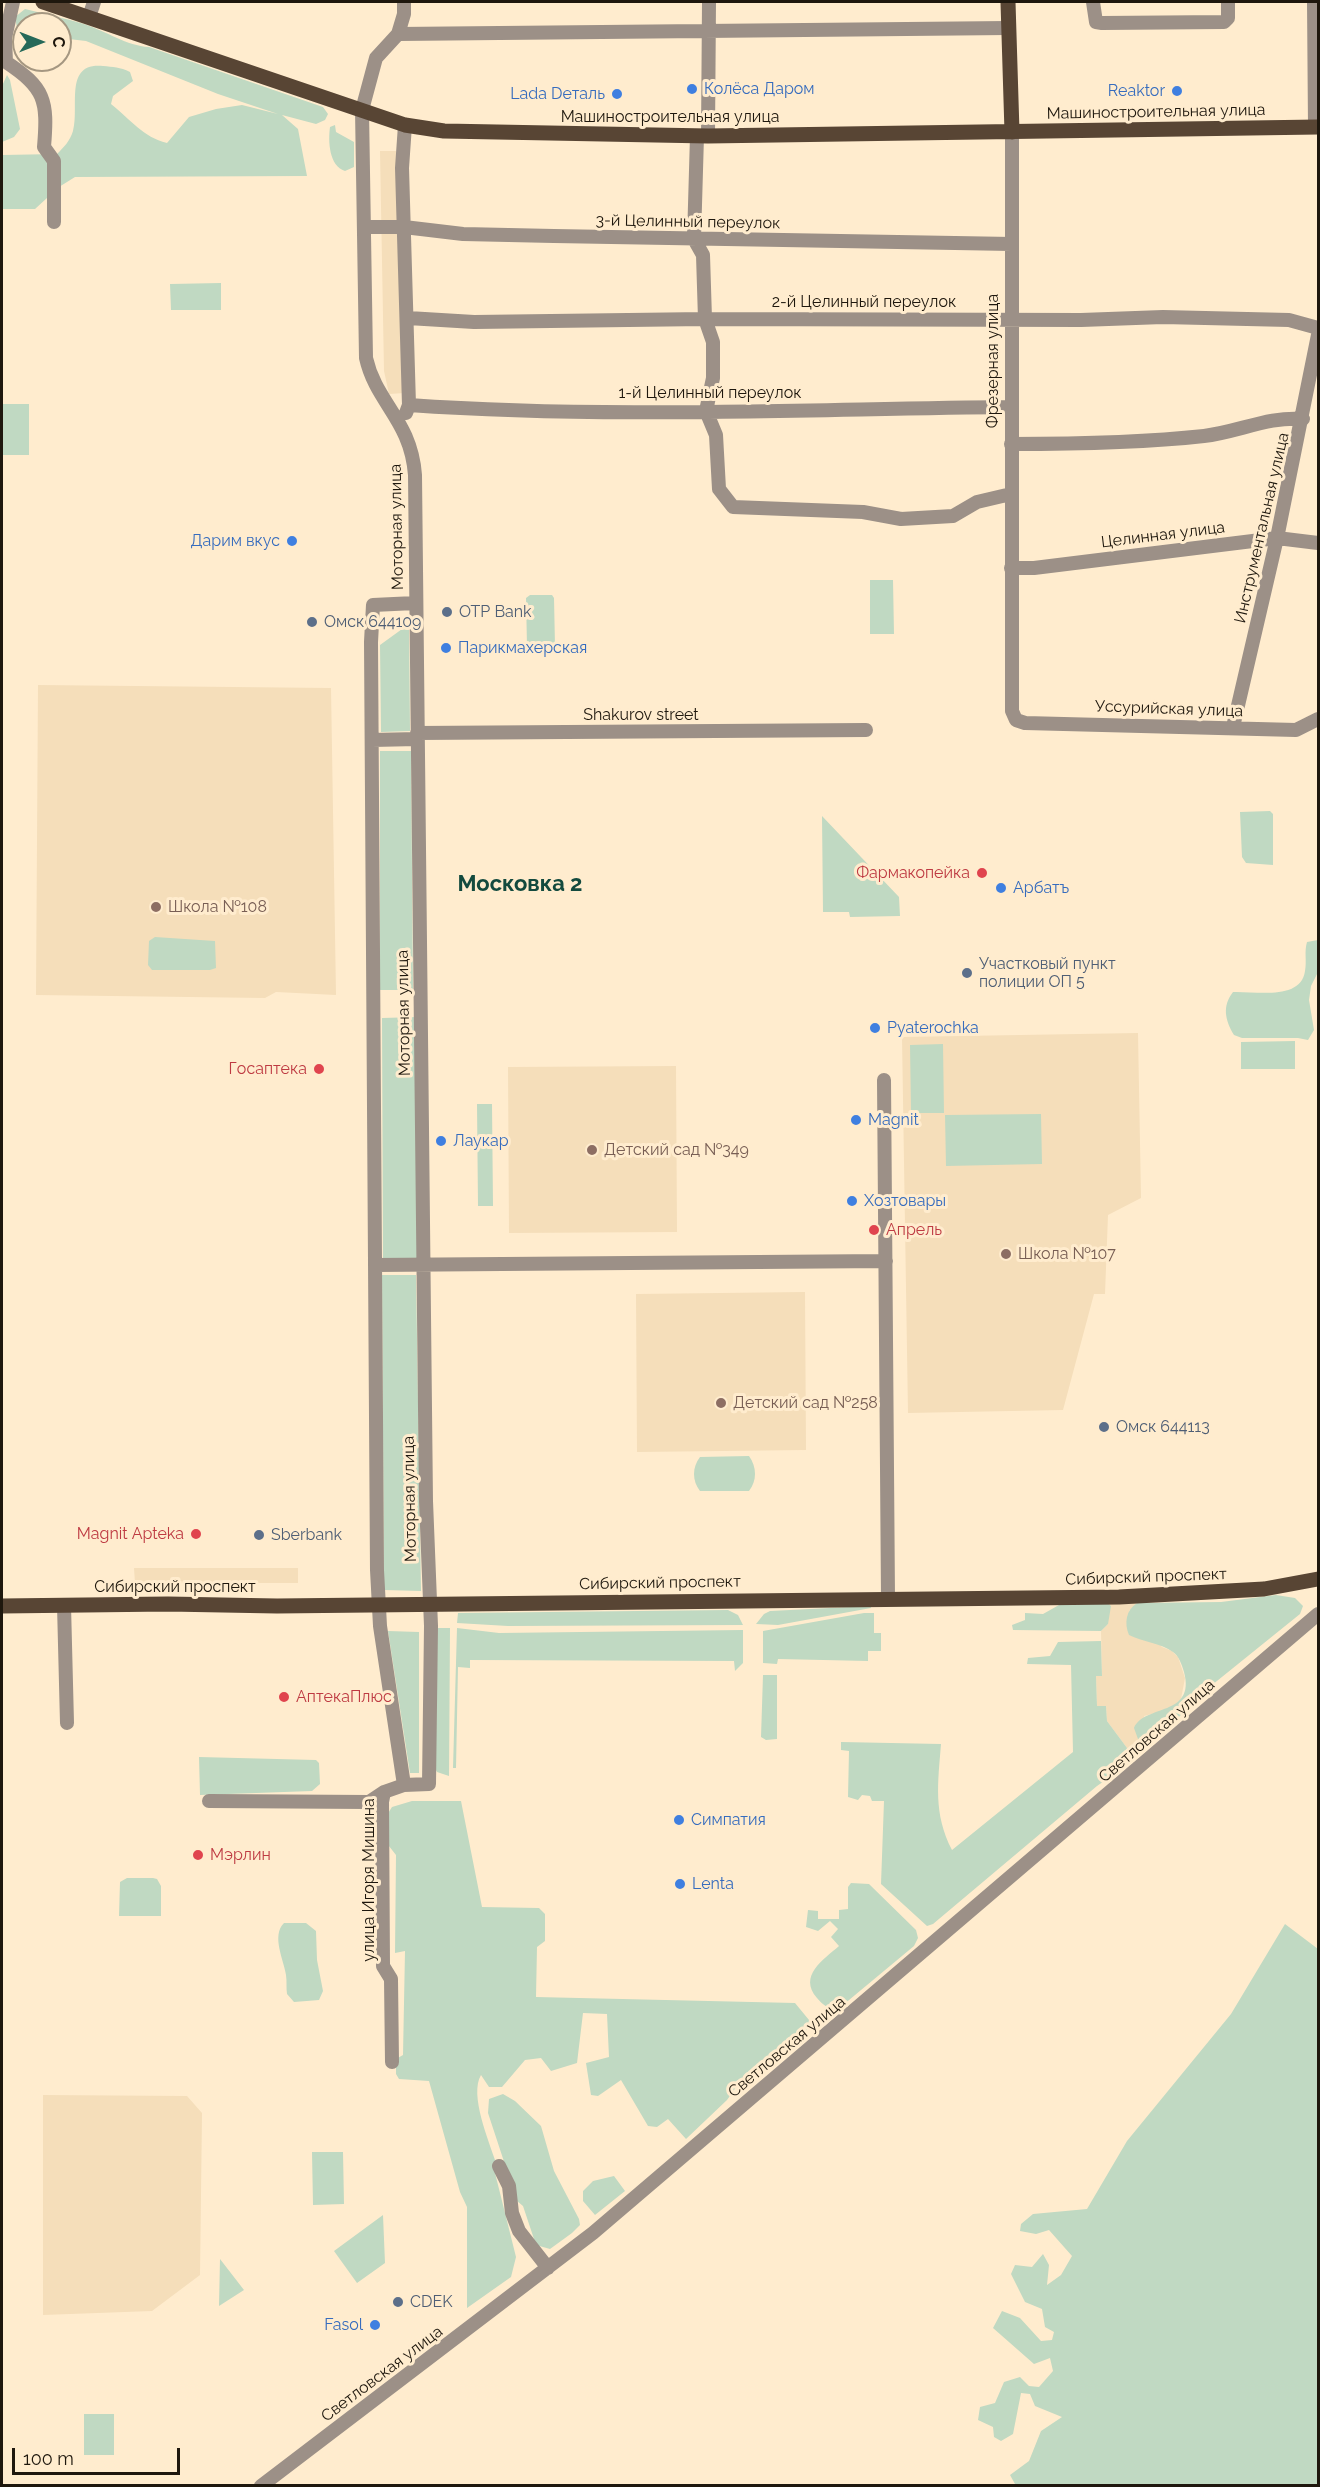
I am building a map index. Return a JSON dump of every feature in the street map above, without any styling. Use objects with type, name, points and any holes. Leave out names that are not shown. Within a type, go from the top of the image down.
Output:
[{"type":"main road","name":"Машиностроительная улица","points":[[43,2],[405,125],[444,131],[499,134],[702,136],[1317,127]]},
{"type":"main road","name":"Фрезерная улица","points":[[1008,2],[1012,132]]},
{"type":"main road","name":"Сибирский проспект","points":[[2,1606],[430,1604],[1210,1594],[1264,1590],[1318,1579]]},
{"type":"street","points":[[13,2],[5,38],[6,62],[30,78],[40,93],[45,129],[44,147],[54,161],[54,222]]},
{"type":"street","points":[[89,17],[94,2]]},
{"type":"street","points":[[404,2],[404,14],[398,34],[1008,28]]},
{"type":"street","points":[[709,2],[709,31],[694,239],[703,255],[705,319],[713,342],[713,378],[706,411],[716,435],[720,489],[733,507],[824,509],[911,519],[953,516],[976,502],[1011,494]]},
{"type":"street","points":[[1094,2],[1096,22],[1102,23],[1224,22],[1228,18],[1228,2]]},
{"type":"street","points":[[1314,2],[1317,127]]},
{"type":"street","name":"Моторная улица","points":[[398,34],[376,58],[362,110],[366,358],[369,373],[401,423],[410,444],[414,468],[426,1501],[430,1604],[429,1784],[404,1785]]},
{"type":"street","points":[[401,423],[409,405],[402,168],[405,125]]},
{"type":"street","name":"Фрезерная улица","points":[[1012,132],[1011,568],[1012,711],[1016,720]]},
{"type":"street","name":"3-й Целинный переулок","points":[[365,227],[404,227],[463,234],[1012,244]]},
{"type":"street","name":"2-й Целинный переулок","points":[[408,318],[474,322],[705,319],[1082,321],[1162,317],[1288,320],[1318,328]]},
{"type":"street","name":"Инструментальная улица","points":[[1233,727],[1303,419],[1318,335]]},
{"type":"street","name":"1-й Целинный переулок","points":[[409,405],[478,410],[706,411],[1011,407]]},
{"type":"street","points":[[1011,444],[1147,441],[1207,436],[1288,418],[1303,419]]},
{"type":"street","name":"Целинная улица","points":[[1011,568],[1034,568],[1277,538],[1318,543]]},
{"type":"street","name":"Моторная улица","points":[[379,1604],[370,642],[373,606],[415,603]]},
{"type":"street","name":"Уссурийская улица","points":[[1016,720],[1025,723],[1092,723],[1183,729],[1233,727],[1296,730],[1318,719]]},
{"type":"street","name":"Shakurov street","points":[[372,740],[417,736],[866,730]]},
{"type":"street","points":[[884,1080],[888,1598]]},
{"type":"street","points":[[375,1265],[886,1261]]},
{"type":"street","points":[[379,1604],[404,1785]]},
{"type":"street","points":[[64,1605],[67,1723]]},
{"type":"street","name":"Светловская улица","points":[[261,2486],[548,2268],[833,2030],[1318,1614]]},
{"type":"street","name":"улица Игоря Мишина","points":[[392,2061],[391,1980],[383,1966],[384,1792],[404,1785]]},
{"type":"street","points":[[209,1801],[369,1802],[384,1792]]},
{"type":"street","points":[[499,2166],[509,2186],[512,2213],[519,2231],[548,2268]]},
{"type":"shaded area","points":[[380,151],[396,151],[405,393],[389,394],[384,371]]},
{"type":"shaded area","name":"Школа №108","points":[[38,685],[331,688],[336,995],[276,992],[265,998],[36,995]]},
{"type":"shaded area","name":"Школа №107","points":[[1138,1033],[1141,1198],[1108,1215],[1105,1294],[1094,1294],[1063,1410],[908,1413],[902,1037]]},
{"type":"shaded area","name":"Детский сад №349","points":[[676,1066],[677,1232],[509,1233],[508,1067]]},
{"type":"shaded area","name":"Детский сад №258","points":[[805,1292],[806,1450],[637,1452],[636,1294]]},
{"type":"shaded area","points":[[134,1568],[298,1568],[298,1583],[135,1583]]},
{"type":"shaded area","points":[[1107,1603],[1137,1603],[1129,1611],[1162,1647],[1172,1651],[1178,1657],[1185,1678],[1181,1699],[1175,1705],[1167,1710],[1144,1716],[1150,1741],[1156,1739],[1127,1765],[1130,1752],[1107,1721],[1106,1706],[1097,1707],[1096,1676],[1102,1675],[1101,1631],[1108,1624]]},
{"type":"shaded area","points":[[43,2095],[187,2096],[202,2113],[200,2275],[152,2311],[43,2315]]},
{"type":"green space","points":[[25,9],[37,12],[21,12]]},
{"type":"green space","points":[[72,21],[133,44],[149,47],[323,107],[328,114],[325,120],[316,124],[282,115],[298,129],[307,176],[75,177],[59,187],[35,209],[2,209],[2,155],[57,154],[73,131],[78,78],[82,71],[91,67],[113,67],[130,72],[133,81],[113,96],[111,104],[151,137],[167,143],[189,117],[216,109],[242,105],[278,114],[218,94],[86,41],[72,39]]},
{"type":"green space","points":[[7,75],[20,129],[14,137],[2,142],[2,86]]},
{"type":"green space","points":[[335,125],[336,132],[354,142],[354,167],[345,171],[336,164],[331,152],[330,127]]},
{"type":"green space","points":[[221,283],[221,310],[171,310],[170,284]]},
{"type":"green space","points":[[3,404],[29,404],[29,455],[3,455]]},
{"type":"green space","points":[[870,580],[893,580],[894,634],[870,634]]},
{"type":"green space","points":[[530,595],[552,595],[554,598],[555,646],[552,649],[530,649],[527,646],[526,598]]},
{"type":"green space","points":[[409,624],[410,731],[381,732],[380,645]]},
{"type":"green space","points":[[380,751],[411,751],[413,990],[380,990]]},
{"type":"green space","points":[[1270,811],[1273,814],[1273,865],[1246,863],[1242,857],[1240,812]]},
{"type":"green space","points":[[822,816],[899,897],[900,916],[850,917],[849,912],[823,912]]},
{"type":"green space","points":[[155,937],[215,941],[216,968],[210,970],[152,970],[148,965],[149,941]]},
{"type":"green space","points":[[1318,940],[1318,972],[1311,986],[1309,1000],[1314,1030],[1308,1040],[1242,1038],[1234,1035],[1228,1024],[1226,1013],[1227,1003],[1233,992],[1264,993],[1286,991],[1295,987],[1302,980],[1305,971],[1307,942]]},
{"type":"green space","points":[[418,1017],[419,1261],[383,1261],[382,1018]]},
{"type":"green space","points":[[1295,1041],[1295,1069],[1241,1069],[1241,1042]]},
{"type":"green space","points":[[943,1044],[944,1113],[911,1113],[910,1045]]},
{"type":"green space","points":[[477,1104],[492,1104],[493,1206],[478,1206]]},
{"type":"green space","points":[[1041,1114],[1042,1164],[946,1166],[945,1115]]},
{"type":"green space","points":[[382,1275],[416,1275],[421,1591],[384,1590]]},
{"type":"green space","points":[[749,1456],[754,1465],[755,1474],[754,1483],[749,1491],[700,1491],[697,1487],[694,1470],[700,1457]]},
{"type":"green space","points":[[1276,1595],[1295,1598],[1303,1606],[1300,1614],[1212,1685],[1156,1739],[1138,1739],[1134,1728],[1140,1721],[1176,1703],[1183,1696],[1186,1686],[1183,1669],[1175,1654],[1168,1649],[1129,1635],[1127,1617],[1130,1609],[1137,1603],[1221,1602]]},
{"type":"green space","points":[[1107,1603],[1111,1606],[1108,1624],[1101,1631],[1013,1630],[1012,1625],[1025,1620],[1025,1613],[1043,1614],[1059,1605]]},
{"type":"green space","points":[[871,1606],[871,1608],[778,1625],[756,1624],[764,1614],[770,1611]]},
{"type":"green space","points":[[728,1610],[738,1615],[743,1625],[508,1626],[457,1623],[458,1613]]},
{"type":"green space","points":[[874,1613],[874,1633],[881,1633],[881,1651],[868,1651],[868,1661],[778,1659],[777,1664],[763,1663],[763,1631]]},
{"type":"green space","points":[[435,1628],[450,1628],[449,1776],[437,1772],[434,1766]]},
{"type":"green space","points":[[457,1628],[499,1633],[743,1630],[743,1663],[735,1671],[734,1661],[470,1660],[470,1668],[458,1667],[456,1768],[453,1768]]},
{"type":"green space","points":[[388,1631],[419,1632],[419,1773],[410,1773]]},
{"type":"green space","points":[[1101,1641],[1102,1676],[1096,1676],[1097,1706],[1106,1706],[1107,1721],[1130,1752],[1127,1765],[1097,1786],[933,1924],[927,1926],[881,1884],[884,1801],[872,1801],[870,1796],[862,1795],[858,1800],[848,1797],[849,1751],[841,1750],[841,1742],[941,1744],[939,1810],[952,1850],[1073,1752],[1071,1665],[1027,1664],[1028,1658],[1050,1656],[1058,1642]]},
{"type":"green space","points":[[763,1675],[777,1675],[777,1739],[766,1740],[761,1737]]},
{"type":"green space","points":[[199,1757],[316,1760],[319,1763],[320,1784],[312,1791],[200,1795]]},
{"type":"green space","points":[[412,1801],[461,1801],[482,1907],[539,1908],[545,1914],[545,1941],[537,1947],[536,1997],[795,2003],[809,2020],[806,2033],[774,2058],[746,2073],[727,2100],[686,2139],[668,2119],[657,2127],[648,2126],[621,2080],[598,2096],[591,2095],[586,2063],[609,2057],[607,2014],[583,2013],[577,2063],[551,2071],[541,2058],[525,2060],[502,2087],[489,2087],[481,2075],[477,2094],[479,2106],[496,2163],[495,2173],[516,2257],[511,2277],[467,2308],[467,2207],[460,2192],[429,2081],[399,2079],[396,2074],[396,2059],[403,2055],[405,1951],[395,1953],[396,1855],[385,1841],[385,1818],[392,1807]]},
{"type":"green space","points":[[127,1878],[157,1879],[161,1886],[161,1916],[119,1916],[120,1882]]},
{"type":"green space","points":[[851,1883],[869,1884],[916,1930],[918,1938],[914,1946],[837,2010],[828,2008],[819,2000],[810,1983],[815,1969],[839,1946],[831,1937],[838,1929],[830,1921],[818,1931],[806,1927],[808,1910],[818,1911],[818,1919],[839,1919],[839,1910],[848,1909],[848,1887]]},
{"type":"green space","points":[[284,1923],[306,1923],[316,1931],[317,1960],[323,1991],[319,2000],[294,2002],[287,1994],[286,1975],[278,1941],[280,1928]]},
{"type":"green space","points":[[1285,1924],[1318,1949],[1318,2485],[1015,2484],[1010,2475],[1029,2461],[1041,2431],[1062,2417],[1035,2406],[1030,2394],[1021,2393],[1013,2434],[1001,2441],[994,2437],[993,2427],[978,2420],[980,2407],[995,2403],[1004,2382],[1020,2377],[1029,2386],[1039,2387],[1053,2371],[1050,2358],[1034,2364],[993,2328],[1002,2311],[1020,2318],[1041,2341],[1052,2340],[1054,2332],[1045,2327],[1042,2309],[1025,2302],[1011,2274],[1015,2265],[1032,2267],[1043,2254],[1049,2265],[1047,2285],[1061,2275],[1072,2256],[1049,2230],[1036,2234],[1020,2231],[1021,2224],[1033,2214],[1087,2209],[1127,2141],[1231,2014]]},
{"type":"green space","points":[[503,2094],[515,2101],[541,2126],[554,2171],[579,2219],[580,2225],[550,2249],[536,2245],[523,2206],[517,2201],[488,2113],[489,2099]]},
{"type":"green space","points":[[312,2152],[343,2152],[344,2204],[313,2205]]},
{"type":"green space","points":[[614,2176],[625,2191],[595,2215],[583,2201],[583,2191],[593,2181]]},
{"type":"green space","points":[[383,2215],[385,2263],[357,2283],[334,2251]]},
{"type":"green space","points":[[220,2259],[244,2290],[219,2306]]},
{"type":"green space","points":[[84,2414],[114,2414],[114,2455],[84,2455]]},
{"type":"place","name":"Колёса Даром","points":[[692,89]]},
{"type":"place","name":"Reaktor","points":[[1177,91]]},
{"type":"place","name":"Lada Dеталь","points":[[617,94]]},
{"type":"place","name":"Дарим вкус","points":[[292,541]]},
{"type":"place","name":"OTP Bank","points":[[447,612]]},
{"type":"place","name":"Омск 644109","points":[[312,622]]},
{"type":"place","name":"Парикмахерская","points":[[446,648]]},
{"type":"place","name":"Фармакопейка","points":[[982,873]]},
{"type":"place","name":"Арбатъ","points":[[1001,888]]},
{"type":"place","name":"Школа №108","points":[[156,907]]},
{"type":"place","name":"Участковый пункт полиции ОП 5","points":[[967,973]]},
{"type":"place","name":"Pyaterochka","points":[[875,1028]]},
{"type":"place","name":"Госаптека","points":[[319,1069]]},
{"type":"place","name":"Magnit","points":[[856,1120]]},
{"type":"place","name":"Лаукар","points":[[441,1141]]},
{"type":"place","name":"Детский сад №349","points":[[592,1150]]},
{"type":"place","name":"Хозтовары","points":[[852,1201]]},
{"type":"place","name":"Апрель","points":[[874,1230]]},
{"type":"place","name":"Школа №107","points":[[1006,1254]]},
{"type":"place","name":"Детский сад №258","points":[[721,1403]]},
{"type":"place","name":"Омск 644113","points":[[1104,1427]]},
{"type":"place","name":"Magnit Apteka","points":[[196,1534]]},
{"type":"place","name":"Sberbank","points":[[259,1535]]},
{"type":"place","name":"АптекаПлюс","points":[[284,1697]]},
{"type":"place","name":"Симпатия","points":[[679,1820]]},
{"type":"place","name":"Мэрлин","points":[[198,1855]]},
{"type":"place","name":"Lenta","points":[[680,1884]]},
{"type":"place","name":"CDEK","points":[[398,2302]]},
{"type":"place","name":"Fasol","points":[[375,2325]]},
{"type":"district","name":"Московка 2","points":[[520,884]]}]
